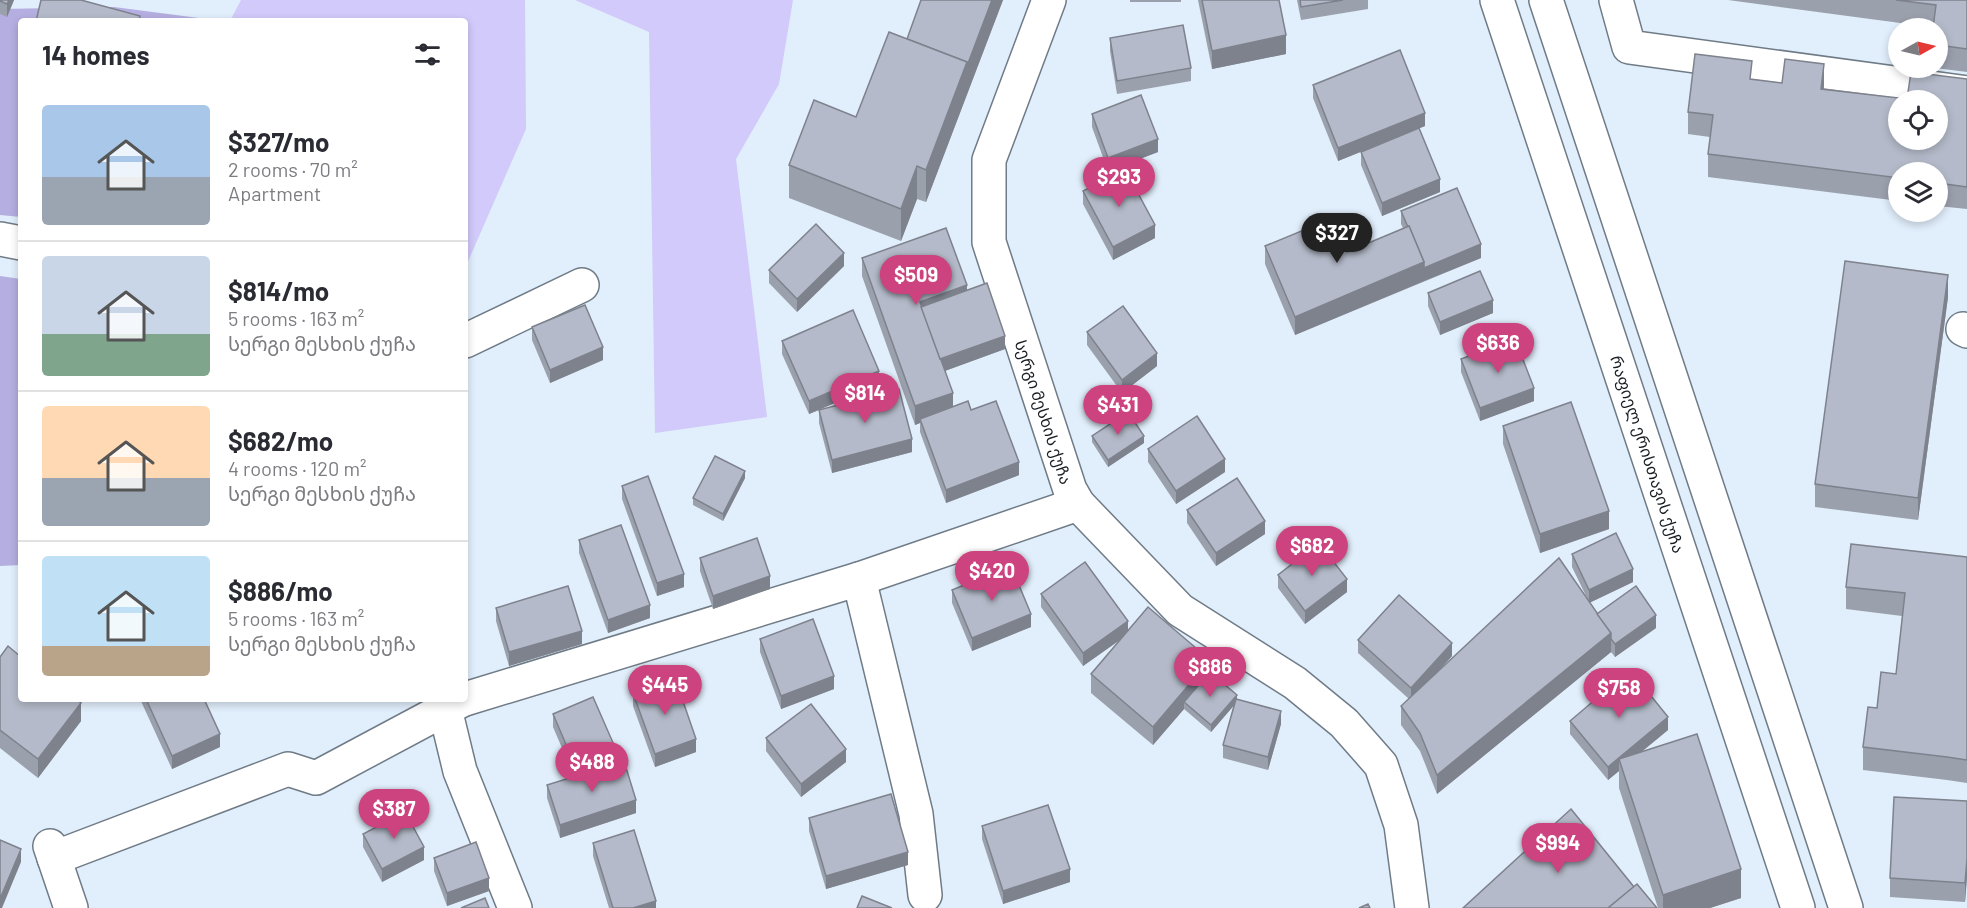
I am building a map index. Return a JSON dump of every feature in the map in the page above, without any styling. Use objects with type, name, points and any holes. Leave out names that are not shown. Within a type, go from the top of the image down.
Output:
[{"type":"street","name":"სერგი მესხის ქუჩა","points":[[1049,0],[988,160],[989,242],[1070,490],[1078,504],[1180,610],[1295,683],[1344,723],[1381,765],[1401,825],[1412,908]]},
{"type":"street","name":"რაფიელ ერისთავის ქუჩა","points":[[1497,0],[1797,908]]},
{"type":"street","points":[[1546,0],[1846,908]]},
{"type":"street","points":[[1616,0],[1629,47],[1967,93]]},
{"type":"street","points":[[0,239],[18,242]]},
{"type":"street","points":[[468,341],[582,285]]},
{"type":"street","points":[[468,699],[858,579],[1078,504]]},
{"type":"street","points":[[858,579],[916,814],[925,895]]},
{"type":"street","points":[[71,908],[52,852],[288,770],[315,778],[458,702],[460,771],[515,908]]},
{"type":"shaded area","points":[[241,0],[525,0],[526,129],[468,261],[468,18],[232,18]]},
{"type":"shaded area","points":[[575,0],[793,0],[779,84],[736,159],[767,417],[655,433],[649,32]]},
{"type":"shaded area","points":[[114,7],[199,18],[18,18],[18,217],[0,215],[0,9]]},
{"type":"shaded area","points":[[0,276],[18,279],[18,565],[0,566]]},
{"type":"building","points":[[41,0],[81,0],[140,16],[140,18],[37,18]]},
{"type":"building","points":[[921,0],[992,0],[967,66],[967,62],[907,39]]},
{"type":"building","points":[[1202,0],[1279,0],[1286,35],[1212,51]]},
{"type":"building","points":[[1300,0],[1343,0],[1301,7]]},
{"type":"building","points":[[1896,0],[1967,0],[1967,49],[1948,46],[1948,18],[1934,18],[1936,5]]},
{"type":"building","points":[[1183,25],[1191,68],[1117,81],[1110,38]]},
{"type":"building","points":[[889,32],[967,62],[926,170],[917,166],[901,209],[789,165],[814,100],[856,117]]},
{"type":"building","points":[[1400,50],[1425,113],[1338,148],[1313,85]]},
{"type":"building","points":[[1695,54],[1752,61],[1750,79],[1782,83],[1785,59],[1824,64],[1821,89],[1888,97],[1888,150],[1948,150],[1948,90],[1908,90],[1910,78],[1948,77],[1967,79],[1967,187],[1948,184],[1948,162],[1888,162],[1888,177],[1708,154],[1713,115],[1688,112]]},
{"type":"building","points":[[1141,95],[1158,139],[1108,158],[1092,114]]},
{"type":"building","points":[[1419,128],[1440,179],[1382,203],[1361,152]]},
{"type":"building","points":[[1125,169],[1155,225],[1113,247],[1083,191]]},
{"type":"building","points":[[1457,188],[1481,244],[1424,268],[1424,262],[1401,211]]},
{"type":"building","points":[[1333,218],[1347,252],[1409,226],[1424,262],[1295,317],[1265,246]]},
{"type":"building","points":[[816,224],[844,253],[797,299],[769,270]]},
{"type":"building","points":[[946,228],[967,285],[920,302],[953,393],[915,406],[862,258]]},
{"type":"building","points":[[1845,261],[1948,275],[1918,498],[1815,484]]},
{"type":"building","points":[[1480,271],[1493,300],[1440,322],[1428,293]]},
{"type":"building","points":[[987,283],[1005,336],[940,359],[921,307]]},
{"type":"building","points":[[585,305],[603,347],[550,370],[532,327]]},
{"type":"building","points":[[1123,306],[1157,353],[1122,380],[1087,332]]},
{"type":"building","points":[[853,310],[879,371],[809,401],[782,341]]},
{"type":"building","points":[[1515,339],[1534,388],[1480,408],[1461,359]]},
{"type":"building","points":[[899,389],[912,439],[832,460],[819,410]]},
{"type":"building","points":[[968,401],[971,410],[996,401],[1019,462],[946,490],[920,419]]},
{"type":"building","points":[[1571,402],[1609,511],[1540,534],[1503,426]]},
{"type":"building","points":[[1128,412],[1144,436],[1108,460],[1092,436]]},
{"type":"building","points":[[1197,416],[1225,459],[1176,491],[1148,449]]},
{"type":"building","points":[[715,456],[745,471],[723,514],[693,498]]},
{"type":"building","points":[[648,476],[684,574],[657,583],[622,486]]},
{"type":"building","points":[[1237,478],[1265,521],[1216,553],[1187,510]]},
{"type":"building","points":[[621,525],[650,605],[608,620],[579,540]]},
{"type":"building","points":[[1616,533],[1633,569],[1589,590],[1572,554]]},
{"type":"building","points":[[757,538],[770,576],[713,596],[700,558]]},
{"type":"building","points":[[1319,543],[1347,579],[1305,611],[1278,575]]},
{"type":"building","points":[[1851,544],[1967,557],[1967,760],[1863,747],[1868,707],[1877,708],[1881,672],[1896,674],[1905,593],[1846,587]]},
{"type":"building","points":[[1559,558],[1611,633],[1437,775],[1420,733],[1401,706]]},
{"type":"building","points":[[1085,562],[1128,621],[1083,653],[1041,594]]},
{"type":"building","points":[[1011,566],[1031,614],[972,638],[952,590]]},
{"type":"building","points":[[568,586],[582,631],[509,652],[496,608]]},
{"type":"building","points":[[1636,586],[1656,615],[1615,644],[1611,639],[1611,633],[1597,614]]},
{"type":"building","points":[[1399,595],[1452,643],[1411,688],[1358,640]]},
{"type":"building","points":[[1148,607],[1210,660],[1153,727],[1091,674]]},
{"type":"building","points":[[813,619],[834,676],[781,696],[760,639]]},
{"type":"building","points":[[8,646],[18,654],[18,702],[81,703],[38,759],[0,730],[0,657]]},
{"type":"building","points":[[1630,670],[1668,717],[1608,767],[1570,721]]},
{"type":"building","points":[[1210,672],[1237,695],[1211,725],[1184,702]]},
{"type":"building","points":[[675,678],[696,739],[655,754],[633,693]]},
{"type":"building","points":[[593,697],[614,745],[574,763],[553,714]]},
{"type":"building","points":[[1236,699],[1281,711],[1268,757],[1223,745]]},
{"type":"building","points":[[147,702],[205,702],[220,734],[172,756]]},
{"type":"building","points":[[811,704],[846,749],[801,784],[766,738]]},
{"type":"building","points":[[1697,734],[1741,869],[1663,895],[1619,759]]},
{"type":"building","points":[[624,761],[636,800],[560,825],[547,785]]},
{"type":"building","points":[[891,794],[908,852],[826,876],[809,818]]},
{"type":"building","points":[[1894,797],[1967,801],[1965,883],[1890,878]]},
{"type":"building","points":[[1048,805],[1070,869],[1003,891],[982,826]]},
{"type":"building","points":[[1571,809],[1634,887],[1608,908],[1463,908]]},
{"type":"building","points":[[405,812],[424,847],[382,869],[363,834]]},
{"type":"building","points":[[634,830],[656,901],[633,908],[613,908],[593,843]]},
{"type":"building","points":[[0,840],[21,849],[0,899]]},
{"type":"building","points":[[476,842],[489,878],[447,893],[434,858]]},
{"type":"building","points":[[1637,884],[1657,908],[1608,908]]},
{"type":"building","points":[[862,896],[892,908],[857,908]]},
{"type":"building","points":[[485,898],[489,908],[461,908]]}]
